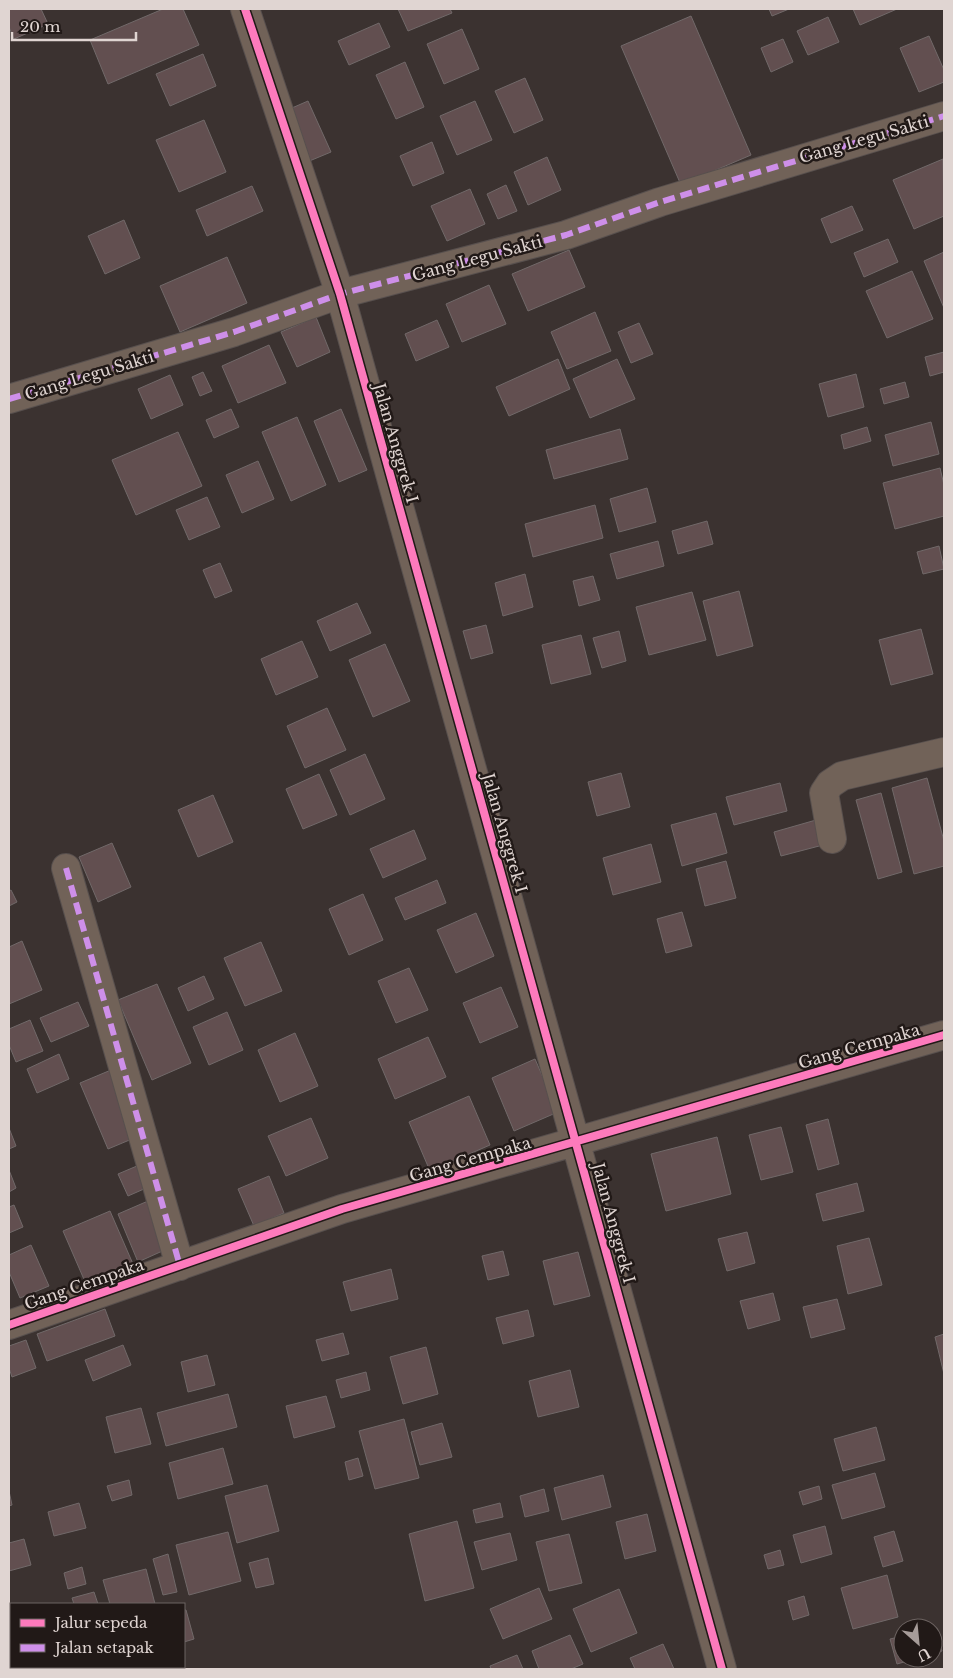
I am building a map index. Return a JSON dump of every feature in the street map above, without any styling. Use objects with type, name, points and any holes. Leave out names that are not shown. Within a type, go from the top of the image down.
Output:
[{"type":"street","name":"Jalan Anggrek I","points":[[245,9],[340,294],[722,1669]]},
{"type":"street","name":"Gang Legu Sakti","points":[[9,399],[234,332],[340,294],[566,235],[669,199],[944,116]]},
{"type":"street","points":[[832,839],[824,792],[830,784],[842,776],[944,752]]},
{"type":"street","points":[[66,868],[180,1266]]},
{"type":"street","name":"Gang Cempaka","points":[[9,1325],[342,1209],[577,1143],[944,1035]]},
{"type":"building","points":[[9,9],[41,9],[48,24],[14,39],[9,27]]},
{"type":"building","points":[[163,9],[183,9],[199,45],[108,84],[90,40]]},
{"type":"building","points":[[398,9],[450,9],[452,13],[408,31]]},
{"type":"building","points":[[769,9],[789,9],[772,16]]},
{"type":"building","points":[[853,9],[897,9],[860,25]]},
{"type":"building","points":[[691,16],[751,155],[681,185],[621,46]]},
{"type":"building","points":[[828,17],[839,42],[808,55],[797,31]]},
{"type":"building","points":[[379,23],[390,47],[349,65],[338,41]]},
{"type":"building","points":[[462,29],[479,69],[444,84],[427,44]]},
{"type":"building","points":[[929,36],[944,70],[944,82],[919,92],[900,48]]},
{"type":"building","points":[[783,39],[793,62],[771,72],[761,48]]},
{"type":"building","points":[[203,54],[216,86],[170,106],[156,74]]},
{"type":"building","points":[[405,62],[424,107],[396,119],[376,75]]},
{"type":"building","points":[[525,78],[543,120],[514,133],[495,91]]},
{"type":"building","points":[[308,101],[331,152],[307,162],[285,111]]},
{"type":"building","points":[[475,101],[492,140],[457,155],[440,116]]},
{"type":"building","points":[[204,120],[226,172],[179,192],[156,140]]},
{"type":"building","points":[[432,142],[444,173],[413,186],[400,156]]},
{"type":"building","points":[[547,157],[561,190],[528,205],[514,172]]},
{"type":"building","points":[[943,159],[944,216],[914,229],[893,180]]},
{"type":"building","points":[[506,185],[517,211],[498,219],[487,194]]},
{"type":"building","points":[[252,186],[263,211],[207,236],[196,210]]},
{"type":"building","points":[[470,189],[485,224],[447,241],[431,206]]},
{"type":"building","points":[[852,206],[863,230],[831,243],[821,219]]},
{"type":"building","points":[[124,220],[140,258],[105,274],[88,236]]},
{"type":"building","points":[[888,239],[898,262],[864,277],[854,253]]},
{"type":"building","points":[[569,250],[585,287],[528,311],[512,274]]},
{"type":"building","points":[[944,252],[944,308],[924,261]]},
{"type":"building","points":[[227,257],[247,303],[180,332],[160,286]]},
{"type":"building","points":[[912,271],[933,319],[887,338],[866,291]]},
{"type":"building","points":[[489,285],[506,324],[462,342],[446,304]]},
{"type":"building","points":[[595,312],[611,351],[567,369],[551,332]]},
{"type":"building","points":[[316,317],[330,352],[297,367],[281,332]]},
{"type":"building","points":[[437,320],[449,347],[416,361],[405,334]]},
{"type":"building","points":[[639,323],[653,354],[631,363],[618,332]]},
{"type":"building","points":[[269,345],[286,383],[238,403],[222,366]]},
{"type":"building","points":[[944,352],[944,372],[930,376],[925,357]]},
{"type":"building","points":[[558,359],[570,389],[509,416],[496,387]]},
{"type":"building","points":[[617,359],[635,399],[590,418],[573,379]]},
{"type":"building","points":[[203,372],[212,391],[200,396],[192,377]]},
{"type":"building","points":[[856,374],[864,407],[828,417],[819,384]]},
{"type":"building","points":[[170,375],[183,405],[151,419],[138,389]]},
{"type":"building","points":[[905,382],[909,397],[884,404],[880,389]]},
{"type":"building","points":[[231,409],[239,427],[214,438],[206,420]]},
{"type":"building","points":[[341,409],[367,470],[339,482],[314,421]]},
{"type":"building","points":[[297,417],[326,485],[291,501],[262,432]]},
{"type":"building","points":[[931,422],[939,454],[893,466],[885,435]]},
{"type":"building","points":[[867,427],[871,441],[844,449],[841,435]]},
{"type":"building","points":[[620,429],[628,459],[554,479],[546,450]]},
{"type":"building","points":[[178,432],[202,486],[136,515],[112,460]]},
{"type":"building","points":[[258,461],[274,499],[242,513],[226,475]]},
{"type":"building","points":[[940,468],[944,485],[944,516],[895,529],[883,483]]},
{"type":"building","points":[[647,488],[656,522],[619,532],[610,499]]},
{"type":"building","points":[[207,497],[220,527],[189,540],[176,510]]},
{"type":"building","points":[[595,505],[603,538],[533,557],[525,524]]},
{"type":"building","points":[[707,521],[713,544],[678,554],[672,531]]},
{"type":"building","points":[[658,541],[664,566],[617,579],[610,554]]},
{"type":"building","points":[[939,546],[944,569],[923,574],[917,552]]},
{"type":"building","points":[[220,563],[232,591],[215,598],[203,570]]},
{"type":"building","points":[[525,574],[533,607],[503,616],[495,583]]},
{"type":"building","points":[[593,576],[600,600],[579,606],[573,581]]},
{"type":"building","points":[[739,591],[753,646],[717,656],[703,601]]},
{"type":"building","points":[[692,592],[706,640],[649,655],[636,607]]},
{"type":"building","points":[[357,603],[371,633],[330,651],[317,621]]},
{"type":"building","points":[[486,625],[493,653],[471,659],[463,631]]},
{"type":"building","points":[[921,629],[933,674],[891,685],[879,640]]},
{"type":"building","points":[[619,631],[626,661],[602,668],[593,638]]},
{"type":"building","points":[[581,635],[591,674],[551,684],[542,645]]},
{"type":"building","points":[[302,641],[318,677],[276,695],[261,659]]},
{"type":"building","points":[[385,644],[410,701],[373,717],[349,660]]},
{"type":"building","points":[[327,708],[346,750],[305,768],[287,726]]},
{"type":"building","points":[[365,754],[385,799],[350,815],[330,770]]},
{"type":"building","points":[[621,773],[630,807],[597,816],[588,782]]},
{"type":"building","points":[[319,774],[337,815],[303,829],[286,789]]},
{"type":"building","points":[[927,778],[944,841],[944,866],[914,874],[892,788]]},
{"type":"building","points":[[780,783],[787,811],[734,825],[726,797]]},
{"type":"building","points":[[881,793],[902,872],[878,879],[856,800]]},
{"type":"building","points":[[213,795],[233,842],[198,857],[178,810]]},
{"type":"building","points":[[716,813],[727,853],[682,866],[671,825]]},
{"type":"building","points":[[816,820],[823,845],[781,856],[774,832]]},
{"type":"building","points":[[414,830],[426,859],[383,878],[370,849]]},
{"type":"building","points":[[112,843],[131,887],[98,902],[79,857]]},
{"type":"building","points":[[651,844],[661,882],[613,895],[603,858]]},
{"type":"building","points":[[726,861],[736,898],[705,906],[696,869]]},
{"type":"building","points":[[437,880],[446,903],[405,920],[395,898]]},
{"type":"building","points":[[11,890],[17,902],[9,906],[9,891]]},
{"type":"building","points":[[363,894],[383,940],[349,955],[329,909]]},
{"type":"building","points":[[682,912],[692,946],[666,953],[657,919]]},
{"type":"building","points":[[476,913],[494,956],[456,973],[437,930]]},
{"type":"building","points":[[22,941],[42,990],[9,1004],[9,947]]},
{"type":"building","points":[[261,942],[282,991],[245,1006],[224,958]]},
{"type":"building","points":[[409,968],[428,1010],[396,1023],[378,981]]},
{"type":"building","points":[[204,976],[214,999],[188,1011],[178,988]]},
{"type":"building","points":[[157,984],[191,1063],[152,1080],[118,1000]]},
{"type":"building","points":[[501,987],[518,1027],[480,1043],[463,1003]]},
{"type":"building","points":[[78,1002],[89,1026],[51,1042],[40,1018]]},
{"type":"building","points":[[227,1012],[243,1050],[209,1065],[193,1027]]},
{"type":"building","points":[[30,1020],[43,1051],[16,1062],[9,1045],[9,1029]]},
{"type":"building","points":[[295,1033],[318,1086],[280,1102],[258,1050]]},
{"type":"building","points":[[428,1037],[446,1077],[395,1099],[378,1059]]},
{"type":"building","points":[[59,1054],[69,1079],[37,1093],[27,1069]]},
{"type":"building","points":[[535,1059],[558,1112],[514,1131],[492,1078]]},
{"type":"building","points":[[111,1070],[139,1136],[108,1149],[80,1083]]},
{"type":"building","points":[[469,1096],[490,1145],[430,1171],[409,1122]]},
{"type":"building","points":[[311,1118],[328,1158],[286,1176],[268,1136]]},
{"type":"building","points":[[828,1119],[839,1164],[818,1170],[806,1125]]},
{"type":"building","points":[[781,1127],[793,1172],[761,1180],[749,1135]]},
{"type":"building","points":[[9,1128],[16,1146],[9,1149]]},
{"type":"building","points":[[717,1137],[731,1194],[666,1211],[651,1154]]},
{"type":"building","points":[[144,1163],[153,1185],[128,1196],[118,1174]]},
{"type":"building","points":[[9,1170],[16,1188],[9,1192]]},
{"type":"building","points":[[269,1176],[284,1213],[254,1226],[238,1189]]},
{"type":"building","points":[[857,1183],[864,1211],[823,1221],[816,1194]]},
{"type":"building","points":[[148,1201],[169,1248],[138,1262],[118,1214]]},
{"type":"building","points":[[14,1205],[23,1227],[9,1233],[9,1207]]},
{"type":"building","points":[[110,1211],[133,1264],[86,1284],[63,1231]]},
{"type":"building","points":[[747,1232],[755,1263],[727,1271],[718,1239]]},
{"type":"building","points":[[869,1238],[882,1285],[848,1294],[837,1246]]},
{"type":"building","points":[[31,1245],[49,1286],[20,1298],[9,1272],[9,1255]]},
{"type":"building","points":[[503,1251],[509,1275],[488,1280],[482,1256]]},
{"type":"building","points":[[578,1252],[590,1296],[554,1305],[543,1261]]},
{"type":"building","points":[[391,1269],[398,1299],[351,1311],[343,1282]]},
{"type":"building","points":[[773,1293],[780,1320],[748,1329],[740,1301]]},
{"type":"building","points":[[837,1299],[845,1329],[811,1338],[803,1307]]},
{"type":"building","points":[[105,1309],[115,1336],[47,1361],[37,1334]]},
{"type":"building","points":[[528,1310],[534,1336],[503,1344],[496,1318]]},
{"type":"building","points":[[343,1333],[349,1354],[322,1361],[316,1340]]},
{"type":"building","points":[[944,1334],[944,1374],[935,1337]]},
{"type":"building","points":[[26,1340],[36,1368],[12,1377],[9,1368],[9,1346]]},
{"type":"building","points":[[123,1345],[131,1365],[93,1381],[85,1360]]},
{"type":"building","points":[[426,1347],[438,1394],[403,1404],[390,1357]]},
{"type":"building","points":[[207,1355],[215,1385],[188,1392],[181,1362]]},
{"type":"building","points":[[570,1370],[579,1407],[538,1417],[529,1381]]},
{"type":"building","points":[[366,1372],[370,1390],[341,1398],[336,1380]]},
{"type":"building","points":[[228,1394],[237,1427],[166,1446],[157,1413]]},
{"type":"building","points":[[326,1396],[335,1427],[294,1438],[286,1406]]},
{"type":"building","points":[[141,1408],[151,1444],[115,1453],[106,1417]]},
{"type":"building","points":[[404,1419],[419,1478],[375,1489],[359,1431]]},
{"type":"building","points":[[442,1423],[452,1457],[420,1465],[411,1432]]},
{"type":"building","points":[[876,1427],[885,1460],[843,1471],[834,1439]]},
{"type":"building","points":[[223,1448],[233,1484],[178,1499],[169,1463]]},
{"type":"building","points":[[358,1458],[363,1476],[349,1480],[345,1462]]},
{"type":"building","points":[[875,1473],[885,1507],[842,1519],[832,1485]]},
{"type":"building","points":[[603,1475],[611,1507],[562,1520],[554,1488]]},
{"type":"building","points":[[129,1480],[132,1495],[112,1501],[107,1486]]},
{"type":"building","points":[[267,1485],[279,1531],[237,1543],[225,1496]]},
{"type":"building","points":[[819,1486],[822,1499],[803,1505],[799,1492]]},
{"type":"building","points":[[544,1489],[549,1511],[525,1517],[520,1496]]},
{"type":"building","points":[[9,1491],[12,1505],[9,1506]]},
{"type":"building","points":[[79,1503],[86,1528],[54,1536],[48,1512]]},
{"type":"building","points":[[500,1503],[503,1517],[476,1523],[473,1510]]},
{"type":"building","points":[[647,1514],[656,1551],[625,1559],[616,1522]]},
{"type":"building","points":[[457,1521],[474,1588],[425,1601],[409,1534]]},
{"type":"building","points":[[825,1526],[832,1554],[801,1563],[793,1535]]},
{"type":"building","points":[[894,1531],[903,1561],[883,1567],[874,1537]]},
{"type":"building","points":[[228,1532],[241,1581],[189,1595],[176,1545]]},
{"type":"building","points":[[510,1533],[517,1560],[482,1570],[474,1542]]},
{"type":"building","points":[[569,1534],[582,1583],[549,1591],[536,1542]]},
{"type":"building","points":[[24,1539],[31,1565],[9,1571],[9,1543]]},
{"type":"building","points":[[780,1550],[784,1565],[768,1569],[764,1555]]},
{"type":"building","points":[[168,1554],[177,1592],[163,1595],[153,1559]]},
{"type":"building","points":[[268,1558],[274,1584],[256,1588],[249,1563]]},
{"type":"building","points":[[82,1567],[86,1584],[68,1589],[64,1573]]},
{"type":"building","points":[[146,1569],[155,1603],[110,1603],[103,1580]]},
{"type":"building","points":[[887,1575],[898,1617],[853,1629],[841,1588]]},
{"type":"building","points":[[539,1588],[552,1619],[503,1639],[490,1609]]},
{"type":"building","points":[[619,1589],[637,1633],[591,1652],[573,1609]]},
{"type":"building","points":[[94,1592],[98,1603],[74,1603],[72,1598]]},
{"type":"building","points":[[804,1596],[809,1615],[793,1620],[788,1601]]},
{"type":"building","points":[[185,1610],[186,1610],[194,1639],[185,1642]]},
{"type":"building","points":[[570,1635],[583,1664],[571,1669],[539,1669],[532,1651]]},
{"type":"building","points":[[893,1638],[893,1650],[890,1639]]},
{"type":"building","points":[[663,1644],[674,1669],[635,1669],[630,1658]]},
{"type":"building","points":[[517,1655],[523,1669],[491,1669],[490,1666]]},
{"type":"building","points":[[54,1668],[74,1668],[70,1669]]},
{"type":"marked path","points":[[9,399],[234,332],[340,294],[566,235],[660,202],[944,116]]},
{"type":"marked path","points":[[66,868],[180,1266]]},
{"type":"cycle path","points":[[245,9],[340,294],[722,1669]]},
{"type":"cycle path","points":[[9,1325],[342,1209],[944,1035]]}]
